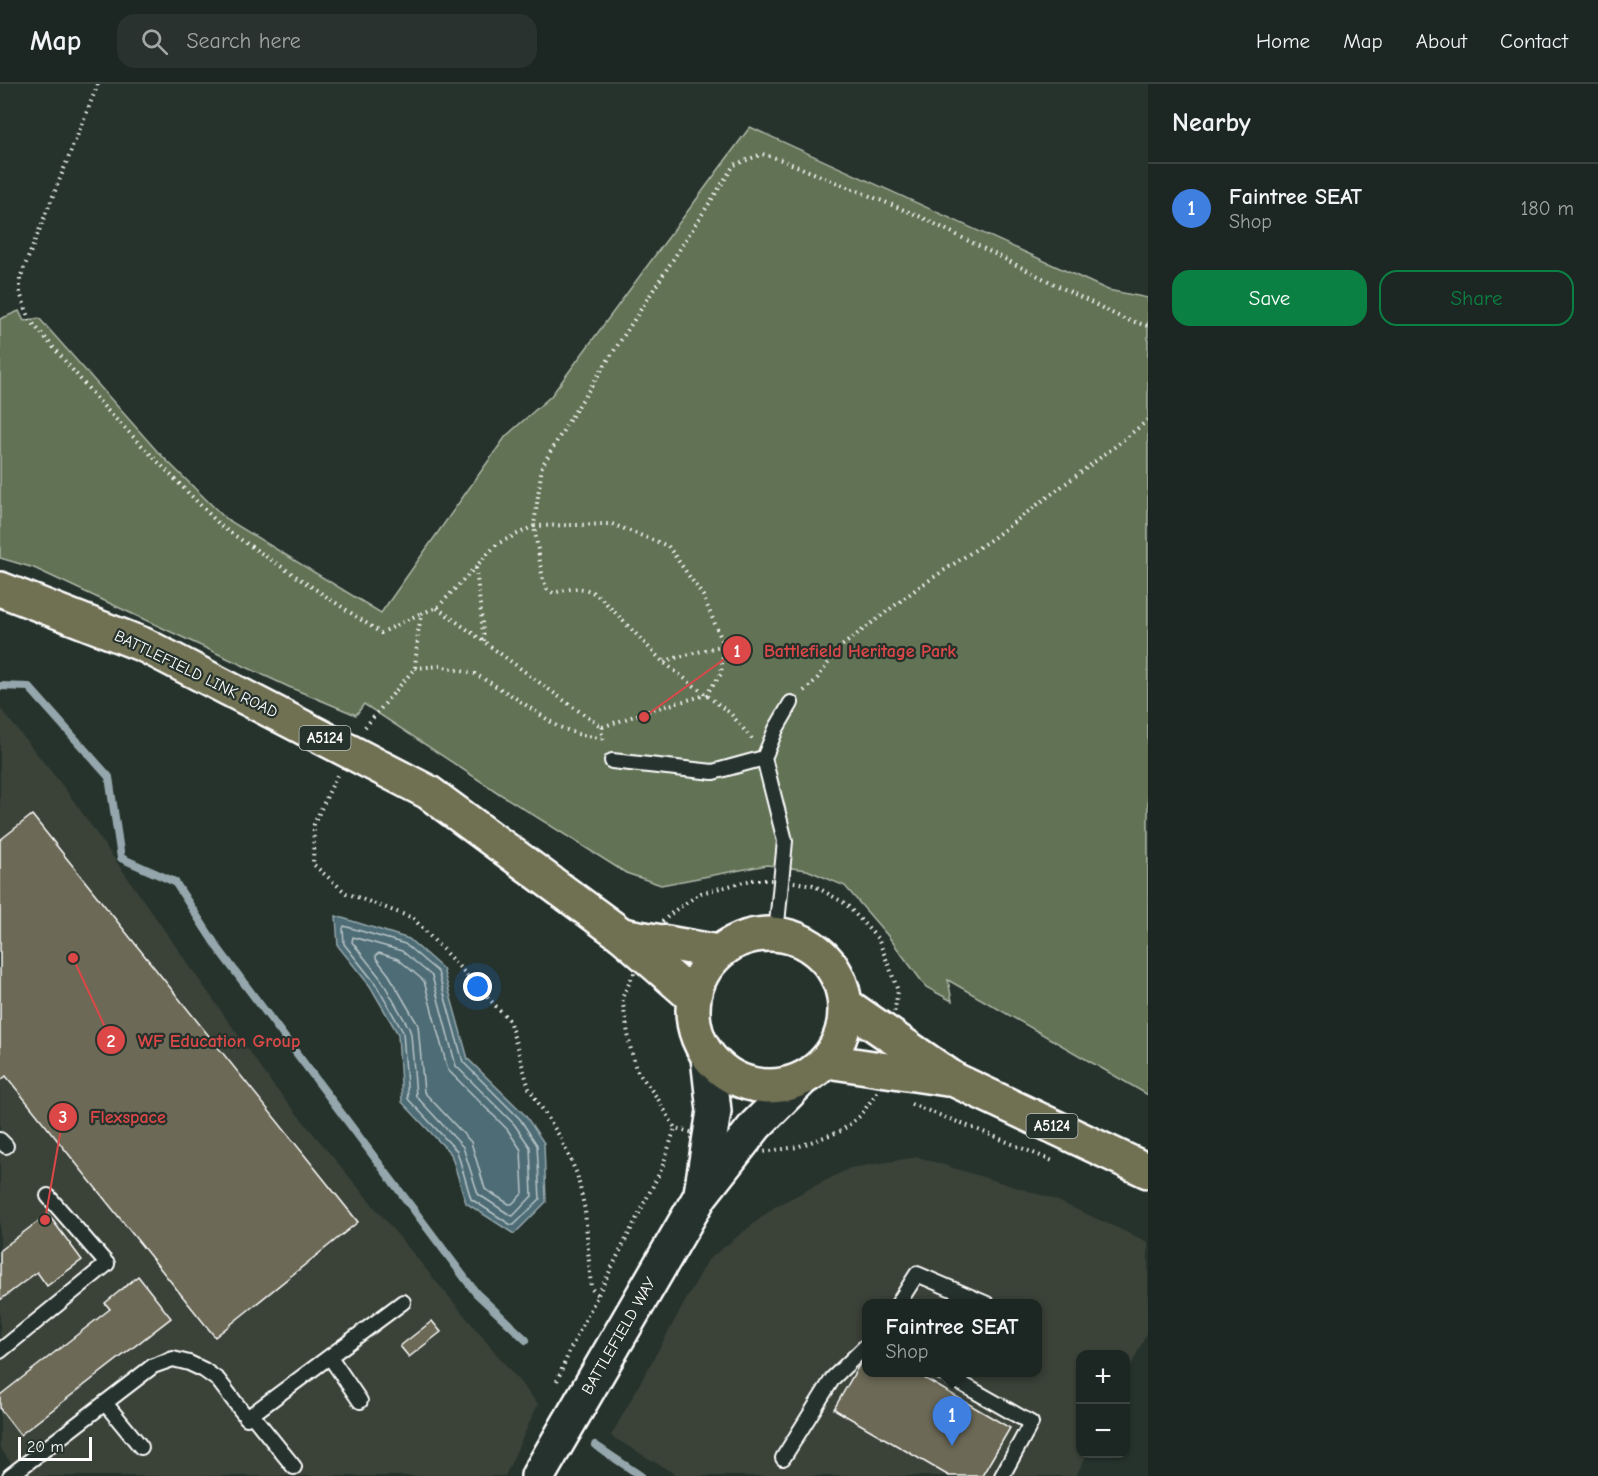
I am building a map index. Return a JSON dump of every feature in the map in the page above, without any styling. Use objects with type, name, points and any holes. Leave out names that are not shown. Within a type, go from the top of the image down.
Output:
[{"type":"main road","name":"BATTLEFIELD LINK ROAD","points":[[0,589],[144,645],[428,792],[622,935],[693,997]]},
{"type":"main road","points":[[776,934],[810,944],[835,969],[846,1005],[843,1032],[827,1061],[800,1081],[773,1087],[746,1083],[722,1071],[708,1057],[693,1025],[693,997],[702,972],[718,952],[746,936],[776,934]]},
{"type":"main road","name":"BATTLEFIELD LINK ROAD","points":[[622,935],[718,952]]},
{"type":"main road","name":"A5124","points":[[846,1005],[955,1080],[1148,1171]]},
{"type":"main road","name":"A5124","points":[[827,1061],[955,1080]]},
{"type":"street","name":"BATTLEFIELD WAY","points":[[701,1195],[714,1111],[708,1057]]},
{"type":"street","name":"BATTLEFIELD WAY","points":[[538,1476],[701,1195],[756,1125],[800,1081]]},
{"type":"lane","points":[[776,934],[785,841],[764,758],[791,702]]},
{"type":"lane","points":[[612,761],[713,772],[764,758]]},
{"type":"lane","points":[[0,1351],[107,1264],[48,1196]]},
{"type":"lane","points":[[901,1299],[917,1274],[975,1299]]},
{"type":"lane","points":[[10,1476],[153,1366],[173,1359],[189,1363],[218,1380],[247,1418],[403,1302]]},
{"type":"lane","points":[[783,1458],[833,1378],[862,1351]]},
{"type":"lane","points":[[330,1356],[360,1401]]},
{"type":"lane","points":[[950,1377],[1031,1423],[1002,1476]]},
{"type":"lane","points":[[105,1403],[141,1447]]},
{"type":"lane","points":[[252,1415],[294,1467]]},
{"type":"path","points":[[98,84],[20,278],[20,293],[30,320],[105,408],[222,527],[381,633],[437,608],[497,544],[534,526],[612,524],[668,546],[703,596],[724,645],[721,674],[706,695],[658,708],[602,728],[437,608]]},
{"type":"path","points":[[764,758],[752,739],[731,714],[663,662],[591,590],[570,589],[553,593],[547,589],[543,580],[534,526],[542,466],[734,165],[762,154],[779,159],[919,216],[1124,320],[1148,326]]},
{"type":"path","points":[[791,702],[817,679],[843,645],[919,587],[993,538],[1148,420]]},
{"type":"path","points":[[475,567],[484,642]]},
{"type":"path","points":[[361,732],[415,668],[422,613]]},
{"type":"path","points":[[663,662],[724,645]]},
{"type":"path","points":[[415,668],[440,666],[475,674],[556,726],[577,734],[604,739]]},
{"type":"path","points":[[338,775],[314,824],[313,864],[346,893],[413,918],[509,1020],[529,1088],[560,1137],[577,1174],[585,1210],[591,1288],[598,1296]]},
{"type":"path","points":[[662,922],[701,893],[752,880],[764,880]]},
{"type":"path","points":[[792,882],[813,885],[846,903],[878,939],[898,991],[895,1009]]},
{"type":"path","points":[[622,998],[636,1070],[658,1099],[675,1128],[681,1130]]},
{"type":"path","points":[[758,1150],[763,1152],[797,1147],[841,1131],[860,1116],[880,1086]]},
{"type":"path","points":[[878,1091],[887,1095]]},
{"type":"path","points":[[905,1102],[986,1132],[1058,1163]]},
{"type":"path","points":[[554,1390],[570,1350],[662,1168],[675,1128]]},
{"type":"shaded area","points":[[0,708],[66,790],[273,1085],[538,1404],[505,1476],[21,1476],[0,1448]]},
{"type":"shaded area","points":[[918,1157],[1051,1198],[1148,1242],[1148,1331],[1130,1368],[1130,1350],[1076,1350],[1076,1458],[1085,1458],[1076,1476],[678,1476],[611,1436],[708,1260],[776,1206],[850,1168]]},
{"type":"green space","points":[[750,127],[1108,290],[1148,298],[1148,1095],[948,980],[952,1001],[926,987],[888,936],[845,886],[807,870],[767,865],[661,885],[626,873],[500,794],[364,704],[356,715],[289,687],[34,568],[0,558],[0,319],[19,311],[24,321],[39,318],[157,451],[225,518],[381,613],[506,436],[551,396]]},
{"type":"water","points":[[336,916],[409,939],[443,969],[468,1059],[525,1115],[544,1143],[546,1202],[514,1234],[466,1203],[451,1154],[402,1102],[398,1034],[370,986],[338,946]]},
{"type":"building","points":[[32,815],[358,1222],[215,1337],[6,1076],[0,1081],[0,840]]},
{"type":"building","points":[[48,1214],[82,1260],[47,1286],[37,1272],[0,1300],[0,1250]]},
{"type":"building","points":[[138,1276],[171,1318],[20,1435],[0,1409],[0,1395],[110,1309],[105,1303]]},
{"type":"building","points":[[432,1321],[441,1332],[409,1357],[400,1346]]},
{"type":"building","points":[[862,1360],[862,1377],[923,1377],[1010,1428],[982,1476],[949,1476],[834,1409]]},
{"type":"waterway","points":[[0,686],[29,687],[109,777],[121,858],[175,882],[217,947],[476,1293],[526,1340]]},
{"type":"waterway","points":[[595,1445],[641,1476]]},
{"type":"place","name":"Battlefield Heritage Park","points":[[644,717]]},
{"type":"place","name":"WF Education Group","points":[[73,958]]},
{"type":"place","name":"Flexspace","points":[[45,1220]]},
{"type":"place","name":"Faintree SEAT","points":[[952,1446]]}]
